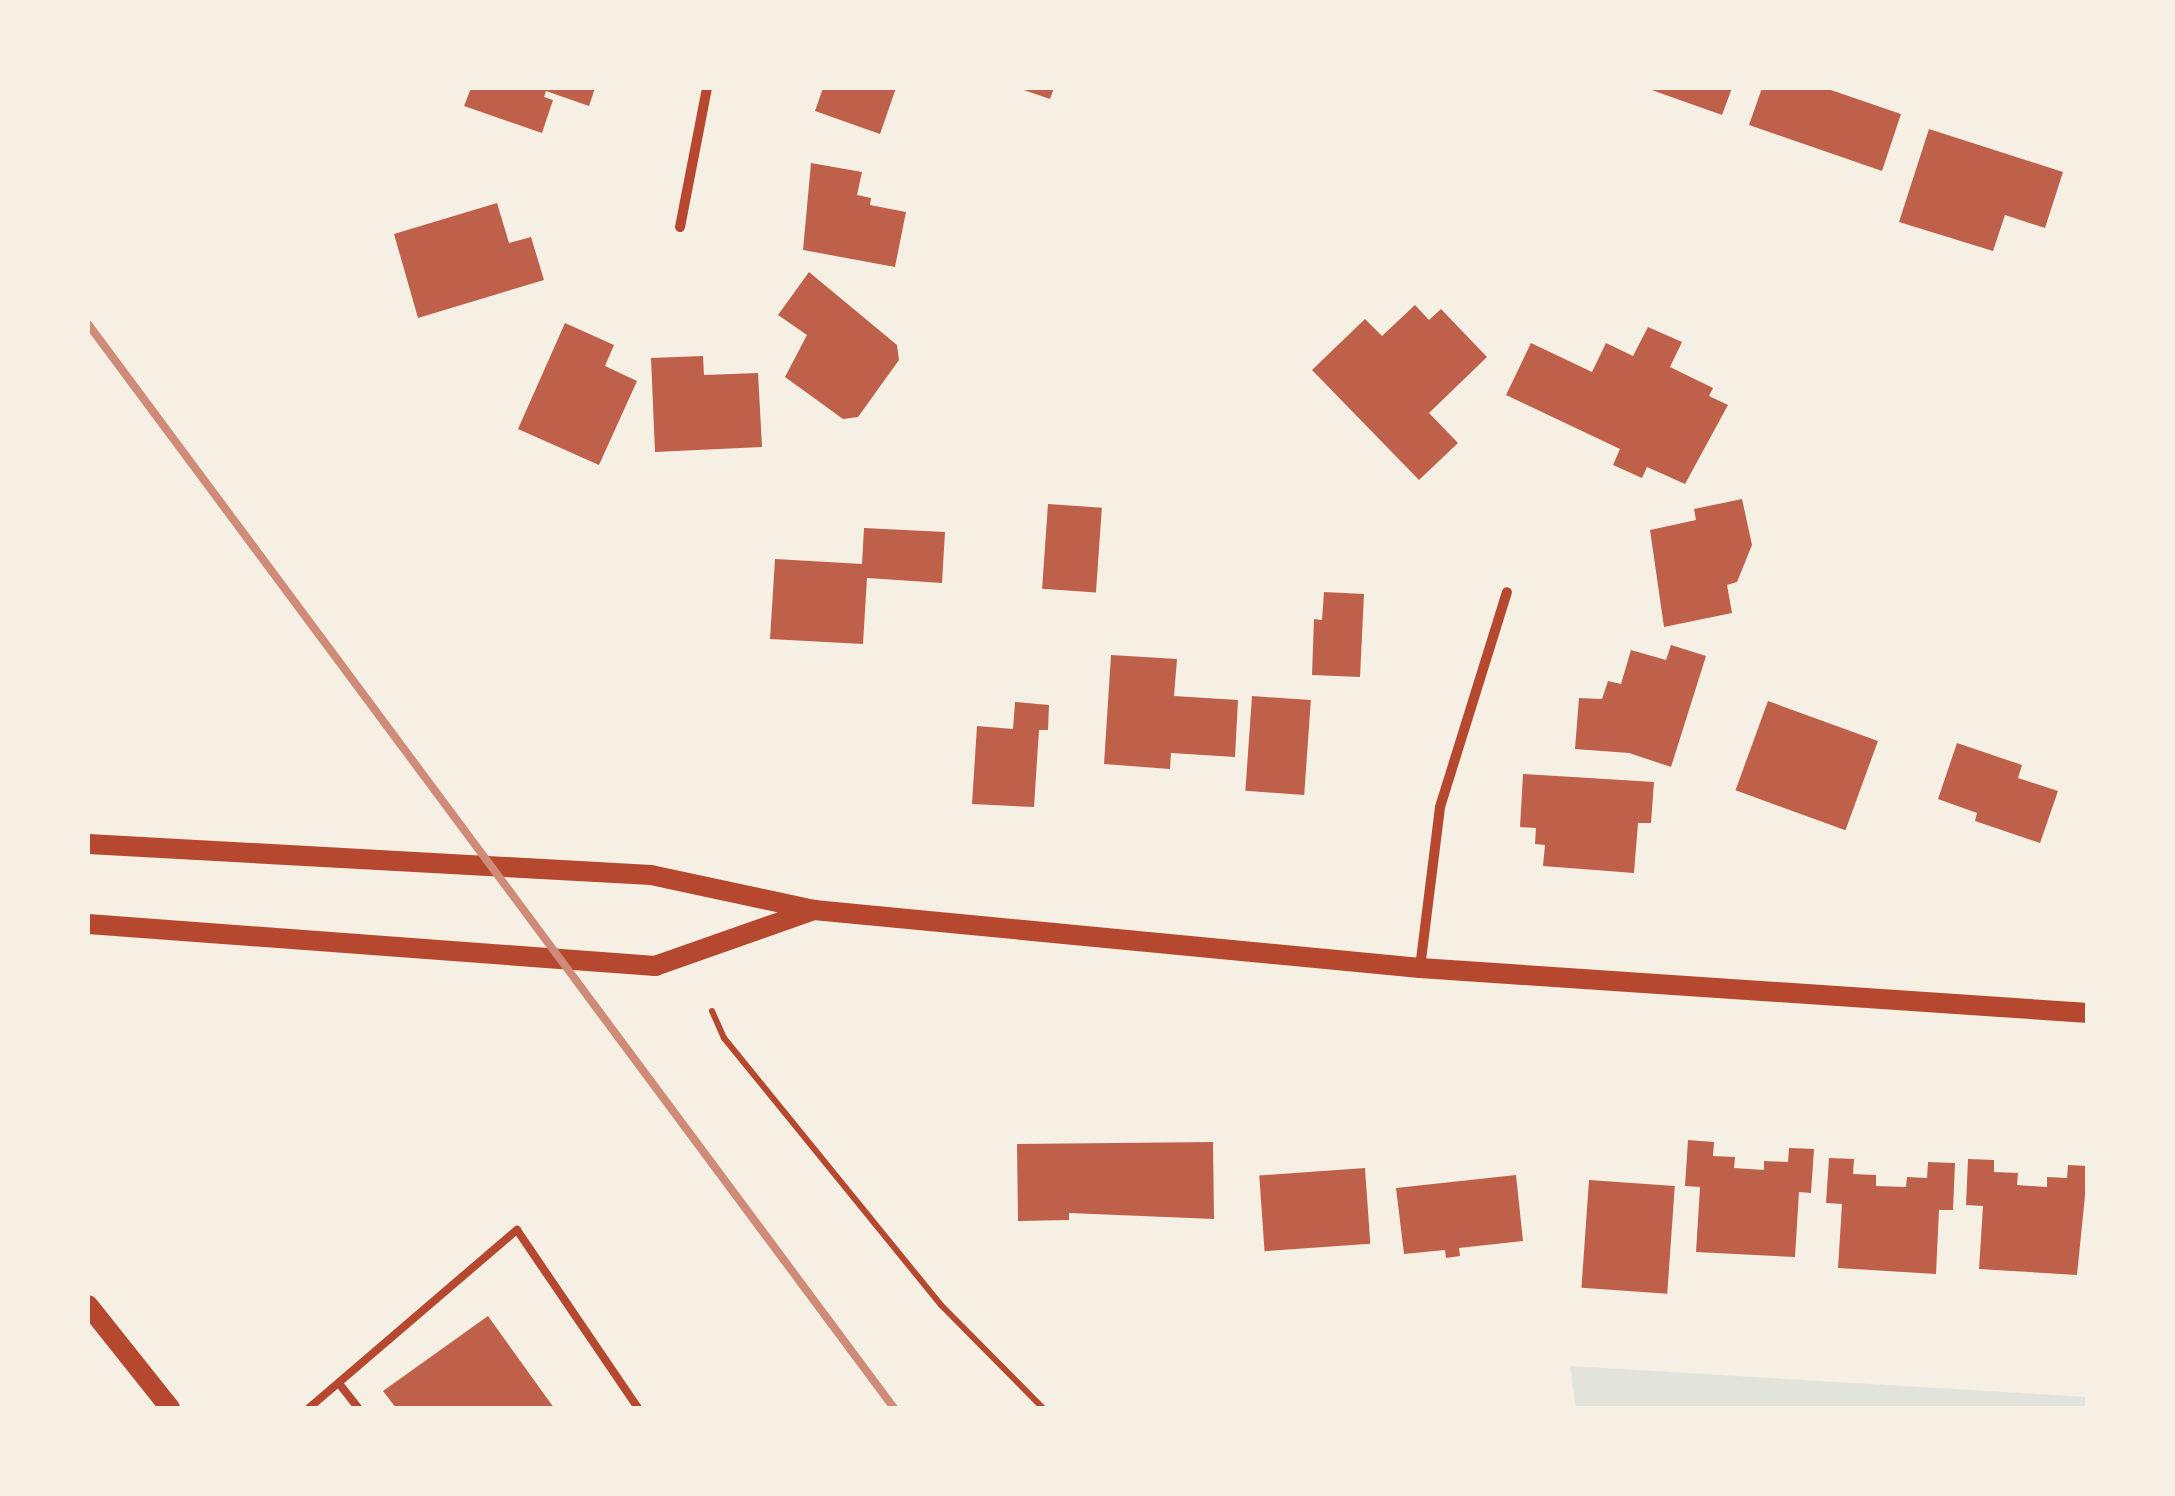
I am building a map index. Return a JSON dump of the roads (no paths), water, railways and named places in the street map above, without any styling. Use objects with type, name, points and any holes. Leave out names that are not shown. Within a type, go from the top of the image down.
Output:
[{"type":"main road","points":[[88,844],[651,875],[814,910],[1420,968],[2088,1013]]},
{"type":"main road","points":[[88,924],[655,966],[814,910]]},
{"type":"main road","points":[[88,1305],[170,1408]]},
{"type":"street","points":[[680,227],[707,88]]},
{"type":"street","points":[[1420,968],[1440,807],[1507,592]]},
{"type":"lane","points":[[309,1408],[340,1386],[517,1230],[638,1408]]},
{"type":"lane","points":[[340,1386],[358,1408]]},
{"type":"railway","points":[[88,324],[894,1408]]}]
